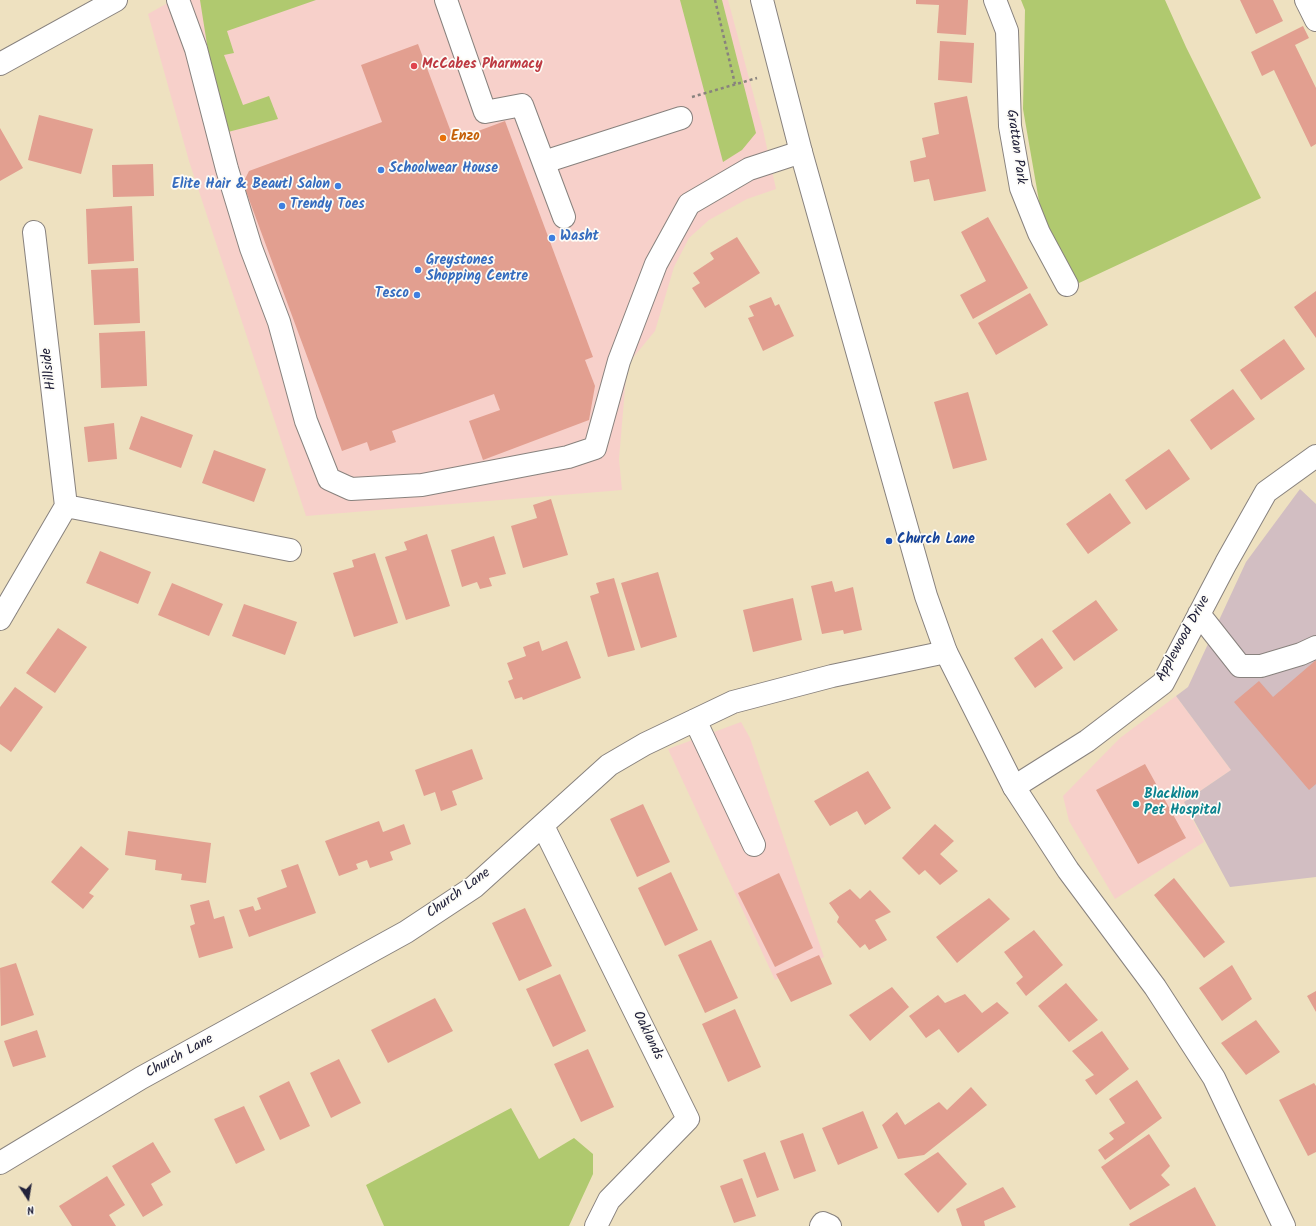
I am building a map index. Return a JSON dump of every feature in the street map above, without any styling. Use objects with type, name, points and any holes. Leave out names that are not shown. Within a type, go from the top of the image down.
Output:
[{"type":"street","points":[[0,64],[116,0]]},
{"type":"street","points":[[178,0],[196,49],[227,169],[251,248],[279,322],[306,421],[329,479],[350,489],[422,486],[568,457],[595,448],[620,361],[656,264],[689,204],[749,168],[801,152]]},
{"type":"street","points":[[446,0],[485,112],[522,105],[564,217]]},
{"type":"street","name":"Grattan Park","points":[[996,0],[1007,31],[1010,126],[1021,188],[1039,233],[1066,285]]},
{"type":"street","points":[[1306,0],[1316,20]]},
{"type":"street","points":[[767,1],[780,71],[801,152],[926,596],[946,652],[1014,787],[1068,870],[1155,987],[1214,1078],[1284,1226]]},
{"type":"street","points":[[544,162],[681,118]]},
{"type":"street","name":"Hillside","points":[[34,232],[66,506]]},
{"type":"street","name":"Applewood Drive","points":[[1014,787],[1087,740],[1163,683],[1266,492],[1316,456]]},
{"type":"street","points":[[0,619],[66,506],[290,550]]},
{"type":"street","points":[[1199,614],[1240,666],[1261,666],[1301,654],[1316,647]]},
{"type":"street","name":"Church Lane","points":[[0,1163],[141,1078],[406,932],[474,887],[609,765],[645,744],[733,702],[832,676],[946,652]]},
{"type":"street","points":[[695,720],[754,845]]},
{"type":"street","name":"Oaklands","points":[[543,826],[688,1119],[609,1200],[596,1226]]},
{"type":"street","points":[[821,1226],[823,1223],[830,1226]]},
{"type":"path","points":[[715,0],[735,84]]},
{"type":"path","points":[[690,97],[780,71]]},
{"type":"shaded area","points":[[173,0],[728,0],[763,130],[776,189],[747,199],[709,220],[689,238],[674,267],[655,331],[627,365],[619,459],[622,490],[306,516],[189,161],[148,14]]},
{"type":"shaded area","points":[[1300,489],[1316,504],[1316,877],[1230,887],[1184,802],[1231,770],[1176,696],[1188,687],[1246,562]]},
{"type":"shaded area","points":[[1176,696],[1231,770],[1184,802],[1204,842],[1115,899],[1069,821],[1063,796],[1120,738]]},
{"type":"shaded area","points":[[741,722],[750,738],[824,957],[775,980],[668,749]]},
{"type":"green space","points":[[200,0],[316,0],[227,31],[234,53],[224,55],[243,105],[269,96],[278,119],[228,132],[209,57]]},
{"type":"green space","points":[[680,0],[722,0],[756,133],[742,150],[723,162]]},
{"type":"green space","points":[[1021,0],[1165,0],[1186,47],[1261,198],[1079,283],[1043,224],[1023,109],[1025,10]]},
{"type":"green space","points":[[511,1108],[539,1159],[574,1138],[593,1154],[593,1174],[569,1226],[384,1226],[366,1185]]},
{"type":"building","points":[[916,0],[968,0],[966,35],[937,33],[939,5],[916,4]]},
{"type":"building","points":[[1240,0],[1273,0],[1283,21],[1256,34]]},
{"type":"building","points":[[1303,26],[1309,38],[1295,45],[1316,88],[1316,144],[1311,147],[1274,70],[1262,76],[1251,52]]},
{"type":"building","points":[[940,41],[974,43],[972,83],[938,80]]},
{"type":"building","name":"Greystones Shopping Centre","points":[[418,44],[454,140],[505,121],[593,357],[585,360],[595,386],[589,420],[483,460],[469,421],[500,410],[494,394],[392,431],[396,442],[370,451],[367,442],[342,451],[243,183],[249,171],[382,122],[361,65]]},
{"type":"building","points":[[967,96],[986,191],[934,201],[929,179],[914,182],[910,161],[926,157],[922,138],[939,134],[934,103]]},
{"type":"building","points":[[39,115],[93,129],[81,174],[28,160]]},
{"type":"building","points":[[0,128],[23,168],[0,181]]},
{"type":"building","points":[[153,164],[154,196],[113,197],[112,165]]},
{"type":"building","points":[[132,206],[134,261],[88,264],[86,209]]},
{"type":"building","points":[[988,217],[1028,288],[973,319],[960,295],[986,281],[961,232]]},
{"type":"building","points":[[737,237],[760,273],[705,308],[692,288],[700,283],[693,273],[714,259],[710,253]]},
{"type":"building","points":[[138,268],[140,323],[94,325],[91,270]]},
{"type":"building","points":[[1316,291],[1316,338],[1294,307]]},
{"type":"building","points":[[1030,293],[1048,325],[996,355],[978,323]]},
{"type":"building","points":[[771,297],[775,306],[779,304],[794,336],[763,351],[748,318],[754,316],[749,306]]},
{"type":"building","points":[[145,331],[147,386],[101,388],[99,333]]},
{"type":"building","points":[[1284,339],[1305,369],[1261,400],[1240,370]]},
{"type":"building","points":[[1233,389],[1255,419],[1211,450],[1190,420]]},
{"type":"building","points":[[968,392],[987,460],[953,469],[934,402]]},
{"type":"building","points":[[141,416],[193,435],[181,468],[129,449]]},
{"type":"building","points":[[114,423],[117,459],[88,462],[84,427]]},
{"type":"building","points":[[1169,449],[1190,479],[1146,510],[1125,480]]},
{"type":"building","points":[[214,450],[266,469],[254,502],[202,483]]},
{"type":"building","points":[[1110,493],[1131,523],[1088,554],[1066,524]]},
{"type":"building","points":[[551,499],[568,555],[523,568],[511,526],[537,518],[533,505]]},
{"type":"building","points":[[427,534],[450,606],[406,620],[385,557],[407,550],[404,542]]},
{"type":"building","points":[[494,536],[506,574],[489,578],[492,586],[480,589],[477,582],[462,587],[451,550]]},
{"type":"building","points":[[100,551],[151,572],[138,604],[86,583]]},
{"type":"building","points":[[375,553],[398,623],[354,637],[333,573],[354,567],[352,560]]},
{"type":"building","points":[[658,572],[677,637],[641,648],[621,583]]},
{"type":"building","points":[[614,578],[635,650],[608,657],[590,596],[599,593],[596,583]]},
{"type":"building","points":[[832,581],[835,592],[853,587],[862,630],[844,634],[843,630],[822,634],[811,586]]},
{"type":"building","points":[[172,583],[223,604],[209,636],[158,615]]},
{"type":"building","points":[[793,598],[802,640],[753,652],[743,610]]},
{"type":"building","points":[[1096,600],[1118,630],[1074,661],[1052,631]]},
{"type":"building","points":[[244,604],[297,622],[285,655],[232,636]]},
{"type":"building","points":[[58,628],[87,647],[55,693],[26,673]]},
{"type":"building","points":[[1042,638],[1063,668],[1035,688],[1014,658]]},
{"type":"building","points":[[539,641],[542,651],[567,641],[581,678],[523,700],[522,697],[515,699],[508,681],[513,679],[507,663],[526,656],[523,647]]},
{"type":"building","points":[[1316,660],[1316,784],[1309,790],[1234,702],[1259,681],[1273,697]]},
{"type":"building","points":[[15,687],[43,707],[11,752],[0,744],[0,707]]},
{"type":"building","points":[[472,749],[483,779],[452,791],[457,805],[441,811],[435,792],[424,796],[415,770]]},
{"type":"building","name":"Blacklion Pet Hospital","points":[[1145,764],[1186,838],[1138,864],[1096,790]]},
{"type":"building","points":[[868,771],[891,808],[865,825],[857,811],[830,826],[814,801]]},
{"type":"building","points":[[643,804],[670,862],[637,877],[610,819]]},
{"type":"building","points":[[379,821],[383,832],[404,824],[411,844],[390,852],[393,860],[370,868],[367,860],[356,864],[358,869],[339,876],[325,841]]},
{"type":"building","points":[[935,824],[954,841],[940,854],[958,871],[940,885],[925,870],[919,875],[902,858]]},
{"type":"building","points":[[128,831],[211,843],[206,883],[181,880],[182,874],[155,870],[156,860],[125,855]]},
{"type":"building","points":[[81,846],[109,869],[89,893],[94,896],[83,909],[51,882]]},
{"type":"building","points":[[298,864],[316,913],[249,937],[239,910],[253,906],[255,911],[261,909],[257,898],[287,887],[281,870]]},
{"type":"building","points":[[671,872],[698,930],[665,946],[638,888]]},
{"type":"building","points":[[779,873],[813,948],[775,967],[738,893]]},
{"type":"building","points":[[1174,878],[1225,942],[1204,958],[1154,895]]},
{"type":"building","points":[[850,889],[860,899],[870,890],[891,912],[875,920],[887,940],[869,950],[865,944],[860,948],[837,922],[839,917],[829,903]]},
{"type":"building","points":[[989,898],[1010,919],[957,963],[936,937]]},
{"type":"building","points":[[209,900],[214,919],[224,916],[233,948],[199,958],[190,926],[195,924],[190,905]]},
{"type":"building","points":[[525,908],[552,966],[519,981],[492,923]]},
{"type":"building","points":[[1034,930],[1063,965],[1026,996],[1016,983],[1023,977],[1004,952]]},
{"type":"building","points":[[711,940],[738,998],[705,1013],[678,955]]},
{"type":"building","points":[[819,955],[832,984],[791,1002],[776,974]]},
{"type":"building","points":[[16,963],[34,1015],[1,1026],[0,968]]},
{"type":"building","points":[[1232,965],[1252,999],[1222,1021],[1199,988]]},
{"type":"building","points":[[560,974],[586,1031],[553,1047],[526,989]]},
{"type":"building","points":[[1066,983],[1098,1020],[1069,1042],[1038,1006]]},
{"type":"building","points":[[892,987],[909,1007],[870,1041],[849,1015]]},
{"type":"building","points":[[1316,991],[1316,1012],[1307,996]]},
{"type":"building","points":[[965,994],[982,1013],[997,1002],[1009,1013],[958,1053],[939,1029],[926,1038],[909,1016],[938,995],[945,1003]]},
{"type":"building","points":[[435,998],[453,1031],[388,1063],[371,1030]]},
{"type":"building","points":[[735,1009],[761,1067],[728,1082],[702,1024]]},
{"type":"building","points":[[1256,1020],[1280,1052],[1246,1075],[1221,1043]]},
{"type":"building","points":[[37,1030],[46,1057],[13,1067],[4,1041]]},
{"type":"building","points":[[1102,1031],[1129,1069],[1096,1095],[1085,1080],[1094,1075],[1072,1051]]},
{"type":"building","points":[[588,1049],[614,1107],[581,1122],[554,1064]]},
{"type":"building","points":[[339,1059],[361,1103],[331,1118],[310,1073]]},
{"type":"building","points":[[1137,1080],[1162,1118],[1105,1160],[1098,1150],[1114,1139],[1109,1133],[1125,1123],[1109,1099]]},
{"type":"building","points":[[289,1081],[310,1126],[280,1140],[259,1096]]},
{"type":"building","points":[[1314,1083],[1316,1086],[1316,1152],[1308,1156],[1279,1100]]},
{"type":"building","points":[[971,1087],[987,1105],[924,1155],[898,1159],[882,1125],[897,1112],[905,1125],[939,1102],[947,1110]]},
{"type":"building","points":[[244,1106],[265,1150],[236,1164],[214,1119]]},
{"type":"building","points":[[863,1111],[878,1148],[838,1165],[822,1128]]},
{"type":"building","points":[[803,1133],[816,1171],[794,1179],[780,1141]]},
{"type":"building","points":[[1149,1134],[1170,1166],[1161,1175],[1170,1185],[1130,1210],[1101,1167]]},
{"type":"building","points":[[153,1142],[171,1172],[151,1184],[163,1205],[143,1217],[112,1166]]},
{"type":"building","points":[[765,1152],[779,1190],[757,1198],[743,1160]]},
{"type":"building","points":[[938,1152],[967,1184],[938,1213],[904,1174]]},
{"type":"building","points":[[107,1176],[125,1205],[109,1215],[116,1226],[72,1226],[59,1206]]},
{"type":"building","points":[[742,1178],[756,1216],[734,1223],[720,1186]]},
{"type":"building","points":[[1003,1187],[1016,1207],[984,1221],[985,1226],[962,1226],[956,1209]]},
{"type":"building","points":[[1195,1187],[1216,1226],[1130,1226],[1129,1224]]},
{"type":"place","name":"McCabes Pharmacy","points":[[414,66]]},
{"type":"place","name":"Enzo","points":[[443,138]]},
{"type":"place","name":"Schoolwear House","points":[[381,170]]},
{"type":"place","name":"Elite Hair & Beautl Salon","points":[[338,186]]},
{"type":"place","name":"Trendy Toes","points":[[282,206]]},
{"type":"place","name":"Washt","points":[[552,238]]},
{"type":"place","name":"Greystones Shopping Centre","points":[[418,270]]},
{"type":"place","name":"Tesco","points":[[417,295]]},
{"type":"place","name":"Church Lane","points":[[889,541]]},
{"type":"place","name":"Blacklion Pet Hospital","points":[[1136,804]]}]
